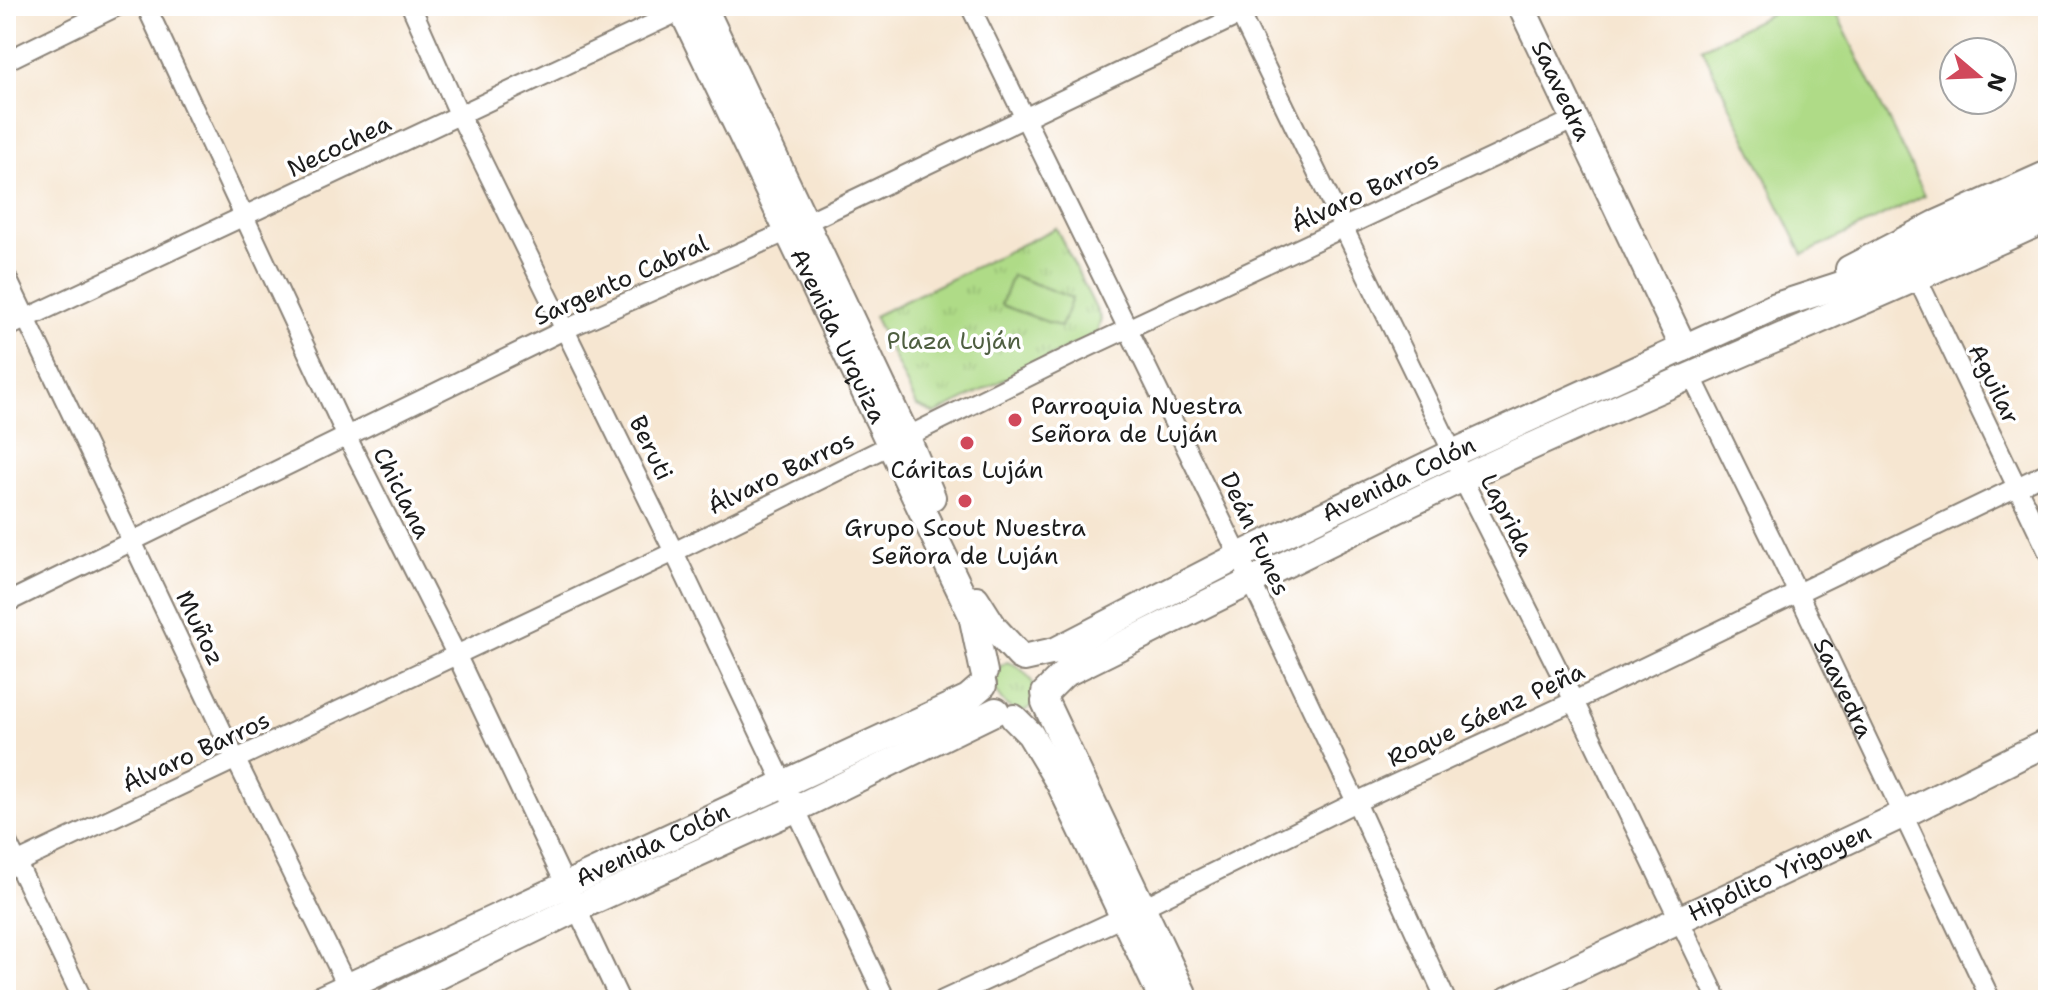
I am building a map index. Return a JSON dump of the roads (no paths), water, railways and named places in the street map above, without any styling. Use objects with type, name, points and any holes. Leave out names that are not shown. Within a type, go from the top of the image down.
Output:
[{"type":"main road","name":"Saavedra","points":[[1521,6],[1684,348]]},
{"type":"main road","name":"Avenida Urquiza","points":[[689,7],[973,593],[995,629],[1022,657]]},
{"type":"main road","name":"Avenida Colón","points":[[1022,657],[1055,651],[1239,556],[1453,453],[1776,306],[1936,224],[2048,174]]},
{"type":"main road","name":"Avenida Colón","points":[[1045,698],[1064,674],[1462,478],[1764,344],[1910,272],[2048,195]]},
{"type":"main road","name":"Avenida Colón","points":[[1776,306],[1910,272],[2048,218]]},
{"type":"main road","name":"Avenida Urquiza","points":[[898,442],[972,615],[984,678]]},
{"type":"main road","points":[[1163,1000],[1133,912],[1034,668],[1022,657],[1007,654],[999,657],[989,664],[984,678],[987,699],[1030,734],[1133,912],[1186,1000]]},
{"type":"main road","name":"Avenida Colón","points":[[319,1000],[351,993],[565,884],[968,698],[984,678]]},
{"type":"main road","points":[[1005,714],[1024,720],[1033,718],[1041,711],[1045,698]]},
{"type":"main road","name":"Avenida Colón","points":[[389,1000],[577,908],[1005,714]]},
{"type":"main road","name":"Hipólito Yrigoyen","points":[[1508,1000],[1902,815],[2048,742]]},
{"type":"street","points":[[6,61],[118,6]]},
{"type":"street","name":"Chiclana","points":[[146,6],[347,437],[456,654],[620,1000]]},
{"type":"street","name":"Beruti","points":[[411,6],[459,114],[674,552],[886,1000]]},
{"type":"street","name":"Deán Funes","points":[[970,6],[1239,556],[1446,1000]]},
{"type":"street","name":"Sargento Cabral","points":[[6,603],[566,329],[795,227],[1024,118],[1238,10],[1258,6]]},
{"type":"street","name":"Necochea","points":[[6,328],[689,7]]},
{"type":"street","name":"Laprida","points":[[1238,10],[1346,228],[1462,478],[1718,1000]]},
{"type":"street","name":"Álvaro Barros","points":[[12,866],[674,552],[1129,328],[1575,119]]},
{"type":"street","name":"Aguilar","points":[[1910,272],[2048,552]]},
{"type":"street","name":"Muñoz","points":[[6,276],[236,760],[351,993]]},
{"type":"street","name":"Saavedra","points":[[1692,377],[1991,1000]]},
{"type":"street","name":"Roque Sáenz Peña","points":[[943,1000],[1133,912],[1356,802],[1574,701],[2048,472]]},
{"type":"street","points":[[6,840],[12,866],[83,1000]]},
{"type":"lane","points":[[2046,6],[2048,12]]},
{"type":"place","name":"Parroquia Nuestra Señora de Luján","points":[[1015,420]]},
{"type":"place","name":"Cáritas Luján","points":[[967,443]]},
{"type":"place","name":"Grupo Scout Nuestra Señora de Luján","points":[[965,501]]},
{"type":"park label","name":"Plaza Luján","points":[[954,341]]}]
